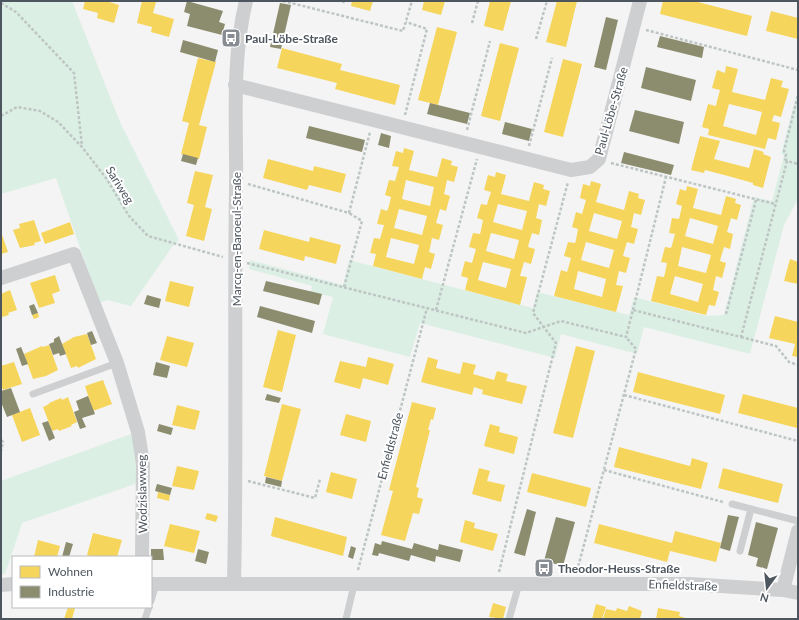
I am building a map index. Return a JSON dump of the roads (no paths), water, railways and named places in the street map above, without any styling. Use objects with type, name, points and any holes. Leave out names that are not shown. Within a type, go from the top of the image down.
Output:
[{"type":"street","name":"Marcq-en-Baroeul-Straße","points":[[234,584],[236,478],[235,85],[240,37],[246,1]]},
{"type":"street","name":"Paul-Löbe-Straße","points":[[235,85],[571,170],[590,167],[599,159],[640,1]]},
{"type":"street","name":"Wodzislawweg","points":[[1,278],[74,254],[117,363],[138,432],[143,464],[142,556]]},
{"type":"street","points":[[783,590],[798,531]]},
{"type":"street","points":[[1,584],[12,584]]},
{"type":"street","name":"Enfieldstraße","points":[[154,584],[689,584],[783,590],[798,593]]},
{"type":"lane","points":[[33,394],[117,363]]},
{"type":"lane","points":[[732,504],[798,521]]},
{"type":"lane","points":[[740,551],[751,509]]},
{"type":"lane","name":"Enfieldstraße","points":[[152,595],[154,584]]},
{"type":"lane","points":[[509,619],[519,584]]},
{"type":"lane","points":[[346,619],[354,585]]},
{"type":"lane","points":[[146,619],[149,608]]},
{"type":"place","name":"Paul-Löbe-Straße","points":[[231,38]]},
{"type":"place","name":"Theodor-Heuss-Straße","points":[[544,568]]}]
